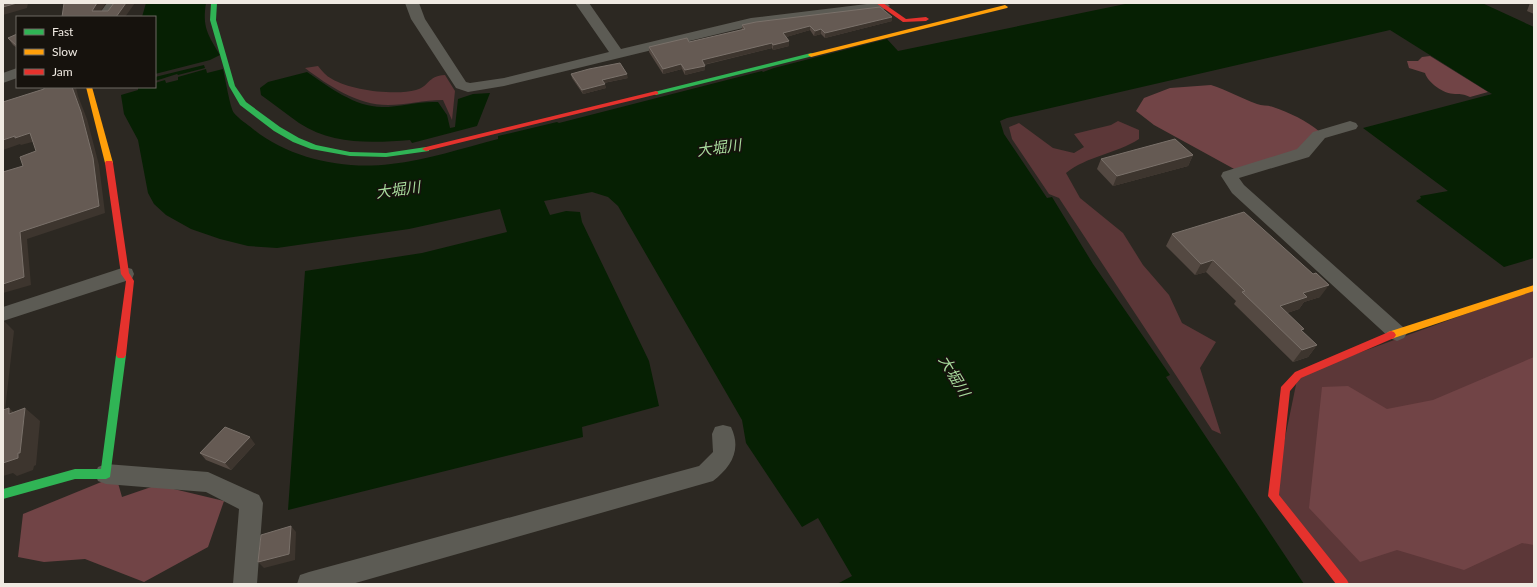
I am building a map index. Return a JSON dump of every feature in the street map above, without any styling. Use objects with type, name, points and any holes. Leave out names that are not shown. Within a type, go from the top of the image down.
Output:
[{"type":"street","points":[[105,16],[114,3]]},
{"type":"street","points":[[214,3],[213,20],[232,86],[244,103],[277,129],[296,140],[333,151],[379,155],[422,150],[1005,7]]},
{"type":"street","points":[[412,3],[418,19],[448,64],[456,81],[464,87],[477,87],[504,82],[617,53],[751,22],[881,4],[903,21],[912,23],[994,3]]},
{"type":"street","points":[[582,3],[617,53]]},
{"type":"street","points":[[3,79],[16,72]]},
{"type":"street","points":[[89,88],[109,165],[125,274],[130,281],[106,474]]},
{"type":"street","points":[[1350,126],[1319,135],[1303,153],[1229,176],[1238,189],[1397,333]]},
{"type":"street","points":[[3,314],[125,274]]},
{"type":"street","points":[[1343,584],[1273,496],[1285,390],[1298,376],[1397,333],[1534,288]]},
{"type":"street","points":[[309,584],[705,474],[721,462],[726,447],[723,434]]},
{"type":"street","points":[[3,494],[75,474],[106,474],[208,482],[251,503],[245,584]]},
{"type":"shaded area","points":[[1430,56],[1488,92],[1470,97],[1462,94],[1451,94],[1441,90],[1433,84],[1425,73],[1409,68],[1407,61],[1418,61],[1422,57]]},
{"type":"shaded area","points":[[318,66],[328,76],[340,83],[361,89],[385,92],[407,92],[420,89],[431,79],[445,75],[455,91],[452,120],[443,100],[388,105],[365,102],[354,98],[334,88],[305,68]]},
{"type":"shaded area","points":[[1211,85],[1257,104],[1271,106],[1286,112],[1303,120],[1320,132],[1303,150],[1236,170],[1154,125],[1136,111],[1144,98],[1170,88]]},
{"type":"shaded area","points":[[1118,121],[1139,130],[1139,139],[1074,167],[1066,173],[1080,198],[1123,233],[1143,265],[1169,295],[1182,323],[1216,342],[1200,368],[1221,434],[1212,430],[1059,198],[1049,194],[1012,139],[1009,127],[1019,123],[1053,148],[1074,153],[1084,147],[1074,134],[1111,125]]},
{"type":"shaded area","points":[[1534,289],[1534,584],[1342,584],[1273,496],[1298,375]]},
{"type":"shaded area","points":[[1534,357],[1534,545],[1522,543],[1464,570],[1397,550],[1360,562],[1309,508],[1322,387],[1348,386],[1387,409],[1433,400]]},
{"type":"shaded area","points":[[116,476],[122,497],[157,485],[224,501],[208,547],[144,582],[85,559],[44,562],[18,557],[23,514]]},
{"type":"water","points":[[146,3],[206,3],[205,18],[207,30],[220,55],[210,60],[156,74],[156,16],[142,16]]},
{"type":"water","name":"大堀川","points":[[1130,3],[1482,3],[1534,27],[1534,258],[1504,267],[1416,201],[1421,198],[1420,196],[1448,191],[1363,128],[1492,94],[1390,30],[1007,118],[1000,121],[1004,134],[1047,198],[1052,197],[1093,264],[1170,375],[1166,377],[1304,584],[837,584],[852,576],[818,518],[802,527],[746,443],[742,420],[618,206],[608,197],[592,192],[544,201],[550,215],[566,211],[580,212],[582,222],[649,361],[659,406],[582,427],[583,437],[288,510],[305,271],[422,253],[507,232],[500,209],[409,229],[277,248],[248,246],[220,239],[191,229],[166,215],[154,204],[148,193],[138,140],[124,114],[121,95],[138,90],[138,88],[156,88],[156,83],[165,80],[166,83],[178,80],[178,77],[206,69],[207,73],[223,69],[232,110],[238,117],[268,139],[284,148],[318,160],[355,165],[391,164],[418,160],[498,139],[498,136],[557,122],[559,123],[762,71],[763,72],[887,39],[898,51]]},
{"type":"water","points":[[204,65],[205,68],[177,74],[156,81],[156,77]]},
{"type":"water","points":[[307,72],[324,84],[362,104],[389,107],[424,102],[438,102],[447,115],[450,128],[455,127],[458,99],[473,94],[490,93],[477,126],[412,143],[410,140],[381,142],[353,141],[339,139],[312,130],[299,123],[261,95],[260,88],[268,82]]},
{"type":"building","points":[[3,3],[17,3],[3,7]]},
{"type":"building","points":[[64,3],[97,3],[92,11],[108,11],[114,3],[126,3],[117,16],[62,16]]},
{"type":"building","points":[[880,7],[892,17],[825,33],[821,29],[815,31],[810,26],[783,33],[789,41],[773,45],[772,43],[702,60],[705,66],[685,70],[681,64],[663,69],[649,47],[687,38],[689,42],[745,29],[742,25],[756,22]]},
{"type":"building","points":[[16,34],[16,45],[8,38]]},
{"type":"building","points":[[620,63],[627,74],[602,80],[605,84],[582,90],[571,74],[589,69]]},
{"type":"building","points":[[72,88],[81,112],[93,158],[99,206],[20,232],[24,277],[3,284],[3,172],[23,166],[20,157],[36,151],[30,133],[3,140],[3,102],[44,89]]},
{"type":"building","points":[[1175,139],[1193,155],[1117,176],[1101,159]]},
{"type":"building","points":[[1244,212],[1313,274],[1316,273],[1329,285],[1303,293],[1307,297],[1280,306],[1304,329],[1301,330],[1317,345],[1302,350],[1242,292],[1245,291],[1213,260],[1201,264],[1172,234]]},
{"type":"building","points":[[9,408],[9,414],[25,408],[20,453],[18,453],[18,458],[3,463],[3,410]]},
{"type":"building","points":[[225,427],[250,437],[225,463],[200,453]]},
{"type":"building","points":[[291,526],[289,554],[258,562],[261,535]]},
{"type":"traffic: fast","points":[[214,3],[213,20],[232,86],[243,103],[277,129],[296,140],[314,147],[350,154],[386,155],[426,149]]},
{"type":"traffic: fast","points":[[656,93],[811,55]]},
{"type":"traffic: fast","points":[[3,494],[75,474],[106,474],[121,355]]},
{"type":"traffic: slow","points":[[811,55],[1005,7]]},
{"type":"traffic: slow","points":[[89,88],[109,163]]},
{"type":"traffic: slow","points":[[1391,335],[1534,288]]},
{"type":"traffic: jam","points":[[879,3],[905,21],[926,19]]},
{"type":"traffic: jam","points":[[426,149],[656,93]]},
{"type":"traffic: jam","points":[[109,163],[125,274],[130,281],[121,355]]},
{"type":"traffic: jam","points":[[1343,584],[1273,496],[1285,390],[1298,375],[1391,335]]}]
